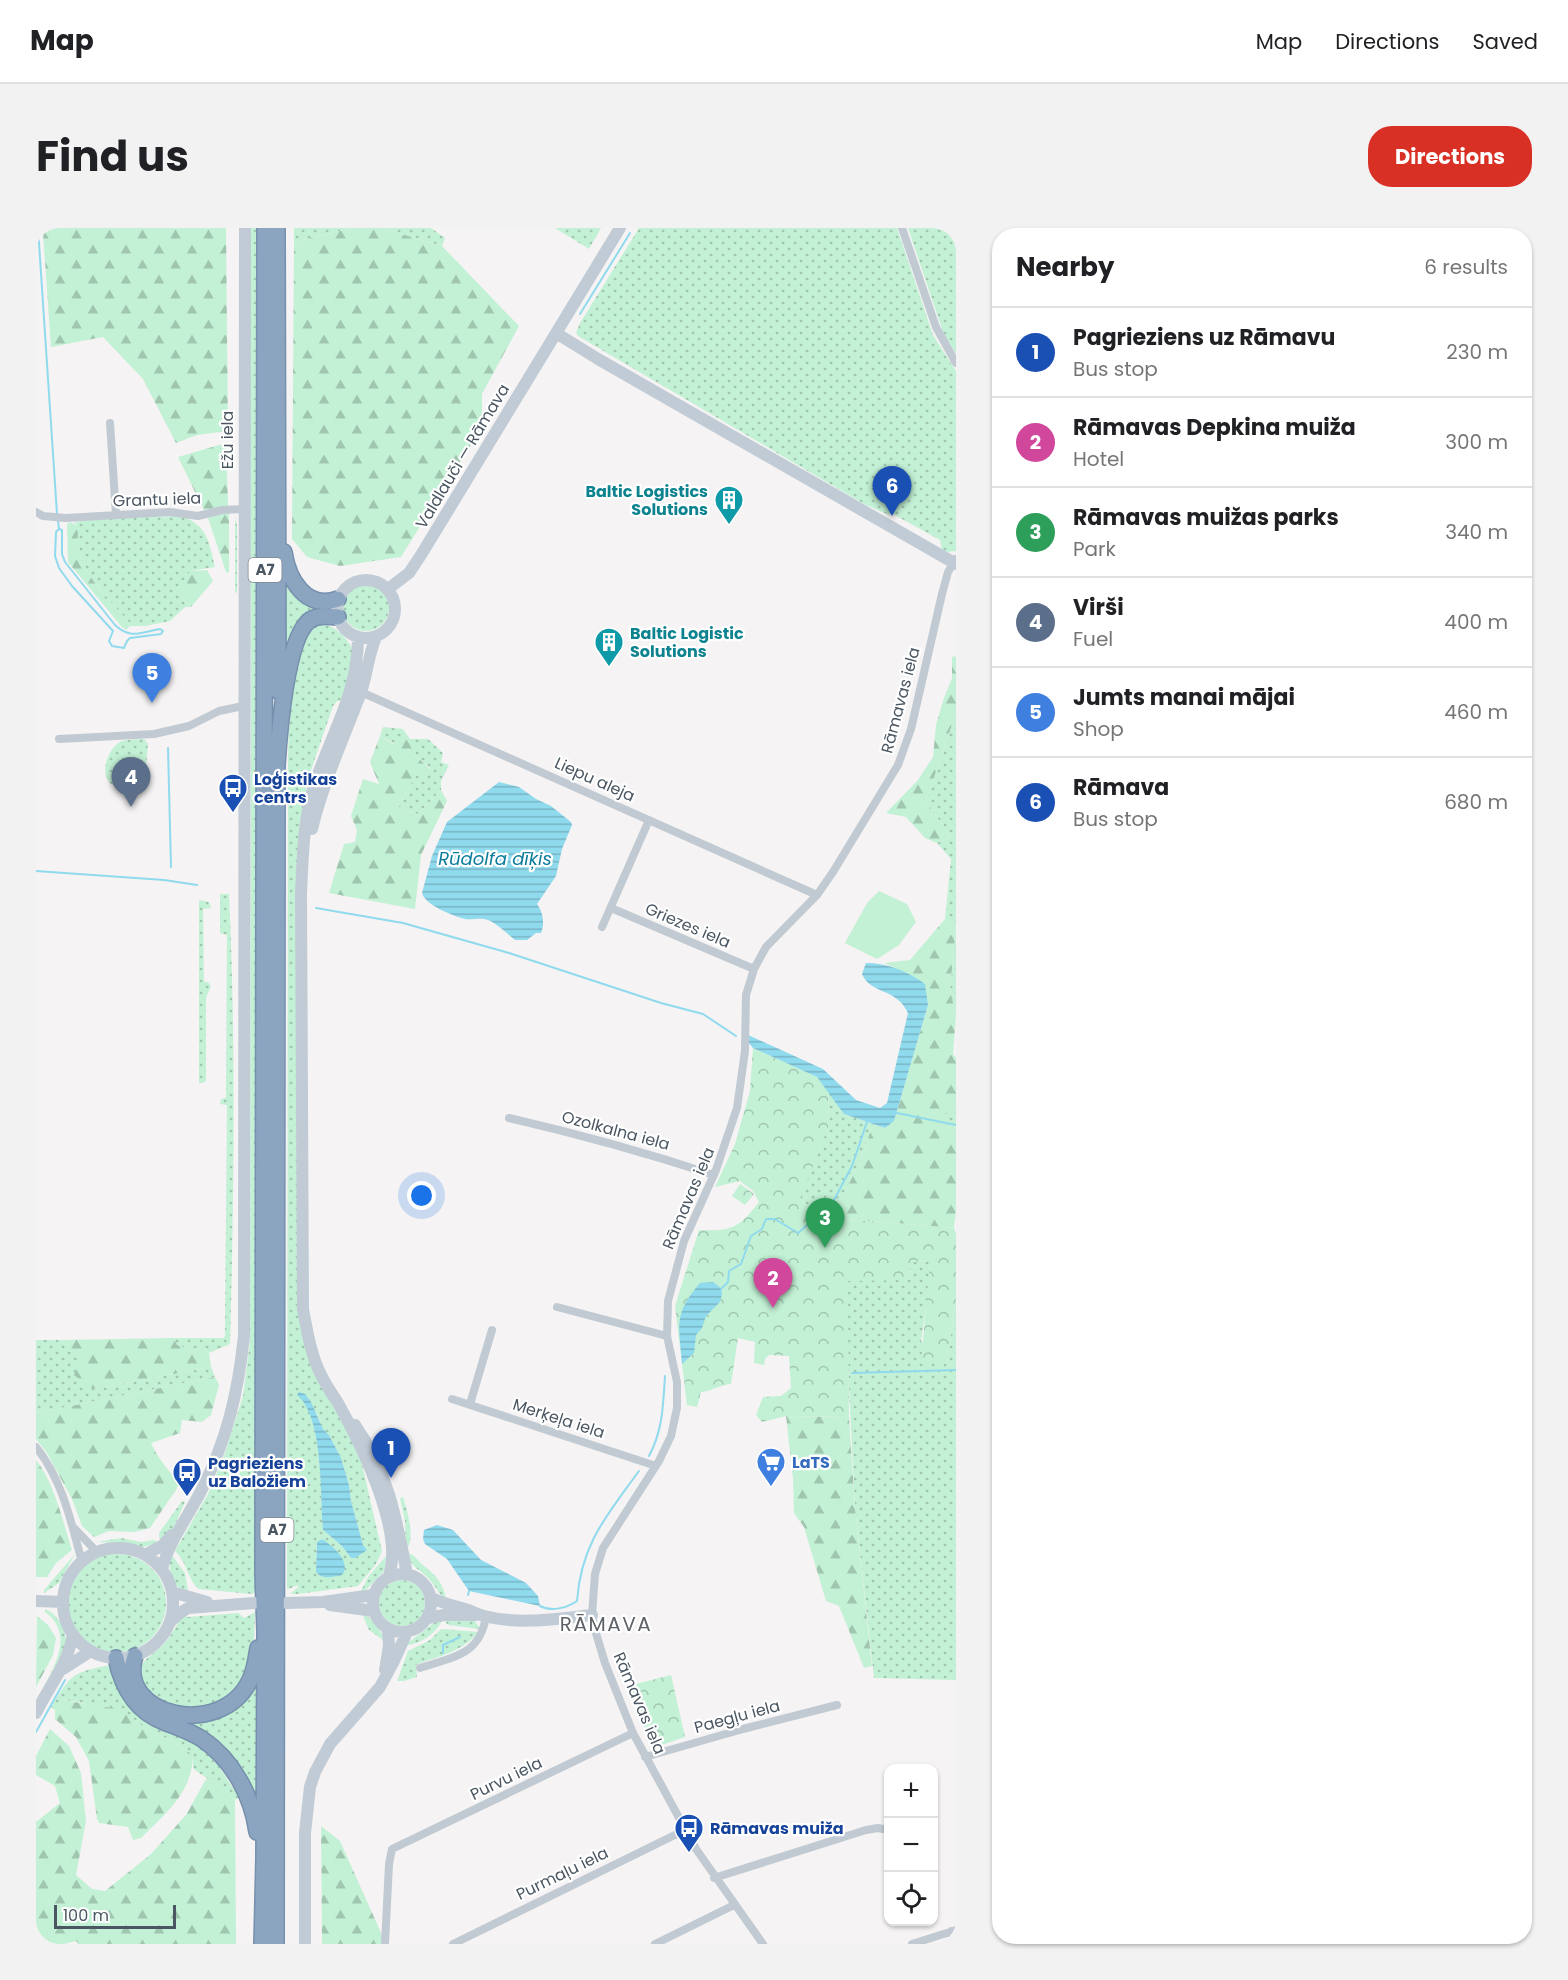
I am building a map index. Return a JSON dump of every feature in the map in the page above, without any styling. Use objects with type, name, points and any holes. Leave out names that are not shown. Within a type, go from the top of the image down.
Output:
[{"type":"highway","name":"A7","points":[[262,1944],[265,1632],[263,1574],[265,228]]},
{"type":"highway","name":"A7","points":[[276,1944],[276,765],[279,733],[277,228]]},
{"type":"highway","points":[[278,518],[286,564],[297,588],[312,599],[327,602],[338,599]]},
{"type":"highway","points":[[279,733],[288,671],[299,636],[310,620],[322,616],[338,617]]},
{"type":"highway","points":[[135,1656],[133,1676],[141,1692],[153,1704],[176,1715],[208,1714],[227,1706],[241,1694],[254,1671],[260,1641],[265,1632]]},
{"type":"highway","points":[[116,1658],[121,1679],[137,1704],[153,1717],[203,1740],[224,1758],[236,1775],[255,1815],[259,1846],[264,1859]]},
{"type":"main road","name":"Ežu iela","points":[[162,1569],[169,1549],[213,1467],[238,1388],[244,1336],[245,228]]},
{"type":"main road","name":"Valdlauči — Rāmava","points":[[388,589],[409,573],[421,555],[620,228]]},
{"type":"main road","points":[[556,333],[955,562]]},
{"type":"main road","points":[[358,580],[372,580],[388,589],[393,597],[395,614],[387,630],[376,637],[358,637],[346,631],[338,617],[338,599],[347,586],[358,580]]},
{"type":"main road","points":[[358,637],[357,666],[352,688],[311,796],[304,836],[301,927],[303,1309],[317,1365],[371,1470],[386,1514],[393,1554],[393,1565],[389,1576]]},
{"type":"main road","points":[[303,857],[334,757],[361,692],[370,651],[376,637]]},
{"type":"main road","points":[[338,1403],[351,1417],[368,1444],[383,1476],[396,1514],[407,1574]]},
{"type":"main road","points":[[145,1555],[163,1545],[182,1526]]},
{"type":"main road","points":[[123,1549],[145,1555],[162,1569],[172,1592],[173,1612],[164,1634],[154,1645],[135,1656],[116,1658],[91,1651],[73,1634],[66,1621],[63,1602],[69,1580],[82,1562],[97,1552],[123,1549]]},
{"type":"main road","points":[[432,1598],[428,1618],[421,1626],[407,1632],[388,1629],[379,1621],[374,1611],[373,1595],[382,1581],[389,1576],[407,1574],[423,1582],[432,1598],[446,1605],[483,1615]]},
{"type":"main road","points":[[172,1592],[217,1605]]},
{"type":"main road","points":[[286,1603],[323,1602],[373,1595]]},
{"type":"main road","points":[[36,1601],[63,1602]]},
{"type":"main road","points":[[323,1602],[334,1606],[374,1611]]},
{"type":"main road","points":[[170,1622],[188,1608],[254,1603]]},
{"type":"main road","points":[[428,1618],[444,1615],[483,1615],[529,1621],[592,1615]]},
{"type":"main road","points":[[384,1678],[389,1646],[388,1629]]},
{"type":"main road","points":[[305,1944],[305,1833],[310,1787],[330,1744],[380,1687],[407,1632]]},
{"type":"main road","points":[[36,1713],[62,1670],[73,1634]]},
{"type":"main road","points":[[62,1670],[91,1651]]},
{"type":"street","points":[[902,228],[936,327],[956,363]]},
{"type":"street","points":[[110,423],[116,515]]},
{"type":"street","name":"Grantu iela","points":[[36,512],[43,516],[66,518],[171,512],[198,516],[222,510],[243,509]]},
{"type":"street","name":"Rāmavas iela","points":[[763,1944],[714,1878],[685,1830],[633,1732],[605,1663],[592,1615],[595,1574],[603,1548],[656,1466],[671,1436],[677,1408],[677,1382],[667,1336],[668,1301],[674,1274],[694,1215],[714,1175],[737,1108],[746,1051],[746,995],[754,969],[766,947],[817,895],[898,765],[911,729],[948,572],[955,562]]},
{"type":"street","name":"Liepu aleja","points":[[361,692],[817,895]]},
{"type":"street","points":[[59,739],[154,734],[189,726],[219,711],[243,706]]},
{"type":"street","points":[[602,927],[650,820]]},
{"type":"street","name":"Griezes iela","points":[[611,908],[754,969]]},
{"type":"street","name":"Ozolkalna iela","points":[[509,1118],[559,1129],[667,1159],[714,1175]]},
{"type":"street","points":[[557,1307],[667,1336]]},
{"type":"street","points":[[470,1404],[492,1330]]},
{"type":"street","name":"Merķeļa iela","points":[[452,1399],[656,1466]]},
{"type":"street","points":[[36,1448],[50,1467],[62,1492],[74,1527],[82,1562]]},
{"type":"street","points":[[74,1527],[97,1552]]},
{"type":"street","points":[[420,1668],[472,1647],[482,1635],[483,1615]]},
{"type":"street","name":"Paegļu iela","points":[[645,1757],[837,1705]]},
{"type":"street","name":"Purvu iela","points":[[385,1944],[388,1864],[392,1849],[633,1732]]},
{"type":"street","points":[[714,1878],[866,1830],[883,1829]]},
{"type":"street","name":"Purmaļu iela","points":[[453,1944],[685,1830]]},
{"type":"street","points":[[655,1944],[734,1905]]},
{"type":"street","points":[[912,1944],[953,1931],[955,1944]]},
{"type":"green space","points":[[51,228],[226,228],[228,431],[197,435],[176,443],[143,379],[103,337],[51,347],[43,233]]},
{"type":"green space","points":[[249,228],[256,228],[255,1592],[252,1594],[199,1589],[175,1551],[208,1494],[223,1459],[243,1396],[250,1341]]},
{"type":"green space","points":[[294,228],[352,228],[294,242]]},
{"type":"green space","points":[[352,228],[381,228],[442,246],[519,326],[482,394],[482,427],[401,557],[340,566],[307,557],[292,539],[294,242]]},
{"type":"green space","points":[[381,228],[431,228],[445,238],[442,246]]},
{"type":"green space","points":[[555,228],[601,228],[589,249]]},
{"type":"green space","points":[[639,228],[897,228],[933,335],[956,371],[956,551],[942,550],[940,540],[891,513],[889,515],[864,504],[578,336],[576,333],[580,323]]},
{"type":"green space","points":[[908,228],[956,228],[956,354],[943,332]]},
{"type":"green space","points":[[226,443],[228,506],[204,510],[178,457]]},
{"type":"green space","points":[[229,513],[229,573],[226,572],[207,515]]},
{"type":"green space","points":[[182,516],[197,525],[206,536],[215,567],[190,571],[182,599],[191,607],[185,607],[170,621],[145,626],[130,626],[86,569],[78,547],[78,526],[74,522],[123,517]]},
{"type":"green space","points":[[235,518],[237,525],[237,593],[235,592]]},
{"type":"green space","points":[[70,522],[78,526],[78,547],[86,569],[99,588],[128,621],[130,626],[126,630],[68,562],[67,524]]},
{"type":"green space","points":[[207,570],[213,581],[191,607],[182,599],[178,588],[190,571]]},
{"type":"green space","points":[[286,583],[324,608],[287,667]]},
{"type":"green space","points":[[371,585],[383,591],[388,599],[388,617],[383,625],[375,630],[361,631],[349,625],[344,617],[343,603],[349,591],[357,586]]},
{"type":"green space","points":[[318,624],[324,624],[334,628],[343,636],[353,650],[345,700],[337,701],[333,706],[308,779],[305,798],[297,996],[297,1301],[316,1376],[361,1460],[382,1551],[376,1564],[358,1586],[290,1594],[297,1588],[299,1590],[297,1585],[287,1588],[288,764],[296,668],[309,634]],"holes":[[[304,1401],[317,1414],[323,1429],[329,1435],[341,1458],[363,1545],[351,1558],[342,1546],[323,1530],[318,1446],[315,1430]],[[322,1539],[333,1548],[316,1572],[317,1542]]]},
{"type":"green space","points":[[956,656],[956,713],[926,801],[950,836],[937,843],[925,838],[906,817],[886,813],[918,780],[933,757],[936,725],[952,678],[952,657]]},
{"type":"green space","points":[[956,713],[956,926],[945,919],[951,859],[937,843],[950,836],[926,801]]},
{"type":"green space","points":[[383,727],[403,729],[410,739],[428,739],[443,753],[441,762],[449,765],[441,781],[441,790],[418,814],[398,806],[416,775],[431,769],[415,755],[380,736]]},
{"type":"green space","points":[[380,736],[393,744],[400,736],[413,744],[415,755],[431,770],[416,775],[398,806],[418,814],[441,790],[447,801],[421,855],[415,909],[329,893],[344,844],[355,842],[357,830],[351,816],[363,779],[379,784],[370,762]]},
{"type":"green space","points":[[144,739],[148,744],[145,778],[136,783],[135,775],[133,775],[133,781],[116,783],[116,786],[110,783],[105,772],[108,758],[115,746],[127,740]]},
{"type":"green space","points":[[879,891],[907,904],[916,922],[899,945],[877,959],[845,943],[867,903]]},
{"type":"green space","points":[[220,894],[229,894],[233,1006],[234,1119],[230,1344],[209,1353],[203,1348],[193,1350],[177,1345],[174,1338],[224,1338],[225,1335],[227,1105],[220,1104],[221,1099],[226,1098],[227,935],[220,933]]},
{"type":"green space","points":[[199,900],[209,902],[211,908],[203,909],[204,982],[208,982],[211,986],[206,998],[206,1081],[202,1083],[199,1083]]},
{"type":"green space","points":[[945,919],[956,926],[950,990],[956,1015],[953,1054],[956,1058],[956,1105],[940,1118],[956,1132],[954,1228],[833,1218],[862,1156],[873,1124],[885,1128],[894,1121],[928,1005],[895,968],[884,963],[910,960]]},
{"type":"green space","points":[[956,926],[956,1016],[950,990]]},
{"type":"green space","points":[[753,1048],[817,1077],[828,1091],[829,1125],[800,1199],[820,1217],[954,1228],[956,1234],[956,1299],[947,1364],[921,1363],[930,1261],[910,1262],[909,1280],[848,1281],[849,1417],[786,1416],[762,1422],[756,1415],[763,1397],[781,1396],[791,1388],[789,1356],[769,1355],[764,1365],[754,1363],[755,1342],[738,1338],[731,1384],[701,1392],[697,1407],[687,1405],[675,1306],[699,1230],[719,1230],[734,1226],[745,1218],[759,1202],[753,1191],[740,1181],[715,1187],[735,1144],[750,1091]]},
{"type":"green space","points":[[828,1091],[844,1114],[873,1124],[862,1156],[833,1218],[820,1217],[799,1198],[829,1125]]},
{"type":"green space","points":[[956,1105],[956,1132],[939,1118]]},
{"type":"green space","points":[[740,1184],[754,1194],[745,1205],[732,1196]]},
{"type":"green space","points":[[930,1261],[928,1295],[921,1341],[947,1364],[956,1299],[956,1680],[874,1678],[855,1508],[848,1368],[848,1280],[909,1280],[910,1262]]},
{"type":"green space","points":[[174,1338],[177,1345],[193,1350],[203,1348],[209,1353],[211,1367],[93,1389],[74,1375],[79,1361],[62,1340]]},
{"type":"green space","points":[[36,1340],[62,1340],[80,1361],[93,1389],[211,1367],[215,1377],[36,1413]]},
{"type":"green space","points":[[215,1377],[219,1385],[211,1415],[202,1422],[182,1420],[180,1433],[151,1443],[179,1485],[150,1528],[134,1532],[109,1531],[94,1537],[82,1526],[72,1499],[47,1453],[36,1439],[36,1413]]},
{"type":"green space","points":[[786,1416],[849,1417],[855,1508],[872,1666],[864,1668],[839,1606],[826,1601],[804,1527],[794,1513]]},
{"type":"green space","points":[[36,1460],[53,1491],[72,1550],[56,1563],[47,1577],[36,1577]]},
{"type":"green space","points":[[403,1497],[410,1532],[409,1545],[406,1550],[405,1521],[400,1498]]},
{"type":"green space","points":[[182,1501],[185,1502],[174,1527],[162,1541],[159,1533]]},
{"type":"green space","points":[[121,1538],[141,1542],[154,1540],[159,1543],[143,1547],[123,1543],[97,1542]]},
{"type":"green space","points":[[408,1553],[438,1580],[446,1600],[414,1565]]},
{"type":"green space","points":[[75,1554],[59,1583],[44,1593],[44,1590]]},
{"type":"green space","points":[[117,1554],[136,1558],[151,1569],[162,1584],[166,1603],[162,1622],[151,1637],[136,1648],[117,1652],[98,1648],[83,1637],[72,1622],[68,1603],[72,1584],[83,1569],[98,1558]]},
{"type":"green space","points":[[171,1554],[185,1573],[188,1591],[179,1589],[172,1577]]},
{"type":"green space","points":[[386,1556],[385,1570],[360,1593],[368,1577]]},
{"type":"green space","points":[[407,1580],[419,1586],[424,1594],[424,1612],[419,1620],[411,1625],[397,1626],[389,1623],[382,1616],[379,1598],[382,1590],[389,1583]]},
{"type":"green space","points":[[45,1609],[59,1620],[66,1637],[66,1649],[36,1701],[54,1667],[60,1644],[55,1622],[45,1612]]},
{"type":"green space","points":[[255,1612],[253,1647],[248,1672],[236,1691],[225,1700],[199,1710],[185,1710],[160,1701],[143,1685],[140,1674],[143,1663],[164,1644],[185,1615],[188,1617],[238,1613],[244,1618]]},
{"type":"green space","points":[[362,1613],[376,1625],[386,1642],[369,1630]]},
{"type":"green space","points":[[37,1616],[48,1625],[56,1638],[53,1655],[36,1687]]},
{"type":"green space","points":[[446,1618],[475,1621],[480,1629],[449,1625],[446,1623]]},
{"type":"green space","points":[[443,1619],[427,1638],[404,1646],[435,1622]]},
{"type":"green space","points":[[444,1629],[478,1632],[458,1649],[416,1665],[417,1677],[397,1681],[408,1651],[430,1640]]},
{"type":"green space","points":[[111,1665],[128,1701],[149,1723],[199,1746],[218,1765],[239,1797],[235,1800],[225,1790],[193,1768],[193,1755],[168,1739],[146,1729],[131,1717],[79,1702],[62,1700],[55,1710],[51,1707],[68,1681],[88,1670]]},
{"type":"green space","points":[[671,1675],[685,1737],[653,1748],[628,1686]]},
{"type":"green space","points":[[256,1684],[256,1797],[188,1724],[200,1723],[227,1713],[242,1701]]},
{"type":"green space","points":[[62,1700],[118,1709],[146,1729],[168,1739],[193,1755],[192,1768],[183,1791],[168,1811],[141,1838],[133,1840],[128,1827],[99,1823],[89,1761],[76,1737],[55,1719],[55,1710]]},
{"type":"green space","points":[[50,1729],[69,1746],[81,1773],[86,1821],[76,1875],[92,1889],[105,1891],[151,1854],[186,1815],[206,1779],[222,1786],[235,1800],[236,1944],[79,1944],[76,1941],[64,1944],[36,1944],[36,1822],[60,1803],[55,1786],[36,1775],[36,1756]]},
{"type":"green space","points":[[321,1826],[340,1841],[382,1935],[382,1944],[322,1944]]},
{"type":"water","name":"Rūdolfa dīķis","points":[[499,782],[519,787],[551,806],[572,825],[562,849],[556,876],[537,904],[543,918],[541,933],[536,933],[527,940],[515,940],[499,926],[486,919],[465,919],[447,913],[428,902],[422,893],[432,856],[447,822]]},
{"type":"water","points":[[866,963],[890,966],[918,979],[925,984],[928,1005],[894,1121],[885,1128],[844,1114],[817,1077],[753,1048],[747,1041],[748,1035],[823,1069],[856,1100],[880,1108],[887,1103],[908,1013],[897,999],[866,981],[862,974]]},
{"type":"water","points":[[713,1282],[721,1288],[720,1302],[706,1316],[702,1328],[696,1335],[694,1353],[682,1364],[679,1329],[685,1304],[700,1283]]},
{"type":"water","points":[[299,1392],[305,1394],[311,1402],[323,1429],[329,1435],[341,1458],[363,1545],[367,1550],[355,1558],[351,1558],[342,1546],[323,1530],[321,1478],[316,1438],[306,1406],[297,1395]]},
{"type":"water","points":[[437,1525],[453,1530],[481,1560],[526,1583],[538,1596],[540,1606],[469,1591],[447,1559],[425,1544],[424,1530]]},
{"type":"water","points":[[322,1539],[336,1550],[343,1560],[345,1565],[342,1575],[325,1577],[316,1572],[317,1542]]},
{"type":"waterway","points":[[38,228],[57,514]]},
{"type":"waterway","points":[[580,314],[630,233]]},
{"type":"waterway","points":[[58,520],[59,529],[62,530],[62,554],[65,562],[115,625],[131,634],[160,629],[163,631],[161,634],[130,638],[124,648],[112,646],[109,641],[113,631],[72,586],[59,568],[55,556],[56,532],[59,529]]},
{"type":"waterway","points":[[168,748],[171,867]]},
{"type":"waterway","points":[[36,871],[164,880],[197,885]]},
{"type":"waterway","points":[[316,908],[403,923],[509,953],[661,1003],[703,1014],[736,1036]]},
{"type":"waterway","points":[[897,1113],[956,1125]]},
{"type":"waterway","points":[[721,1289],[728,1282],[729,1271],[741,1264],[751,1236],[762,1229],[766,1219],[775,1219],[798,1233],[815,1218],[825,1217],[852,1166],[867,1122]]},
{"type":"waterway","points":[[852,1373],[956,1370]]},
{"type":"waterway","points":[[649,1456],[660,1427],[665,1376]]},
{"type":"waterway","points":[[540,1606],[549,1609],[559,1608],[577,1601],[584,1563],[590,1546],[606,1516],[639,1471]]},
{"type":"waterway","points":[[468,1595],[469,1591]]},
{"type":"waterway","points":[[443,1653],[443,1645],[460,1637]]},
{"type":"waterway","points":[[36,1732],[65,1680]]},
{"type":"place","name":"Rāmava","points":[[892,516]]},
{"type":"place","name":"Baltic Logistics Solutions","points":[[729,526]]},
{"type":"place","name":"Baltic Logistic Solutions","points":[[609,668]]},
{"type":"place","name":"Jumts manai mājai","points":[[152,703]]},
{"type":"place","name":"Virši","points":[[131,807]]},
{"type":"place","name":"Loģistikas centrs","points":[[233,814]]},
{"type":"place","name":"Rāmavas muižas parks","points":[[825,1248]]},
{"type":"place","name":"Rāmavas Depkina muiža","points":[[773,1308]]},
{"type":"place","name":"Pagrieziens uz Rāmavu","points":[[391,1478]]},
{"type":"place","name":"LaTS","points":[[771,1488]]},
{"type":"place","name":"Pagrieziens uz Baložiem","points":[[187,1498]]},
{"type":"place","name":"Rāmavas muiža","points":[[689,1854]]},
{"type":"district","name":"RĀMAVA","points":[[606,1624]]}]
